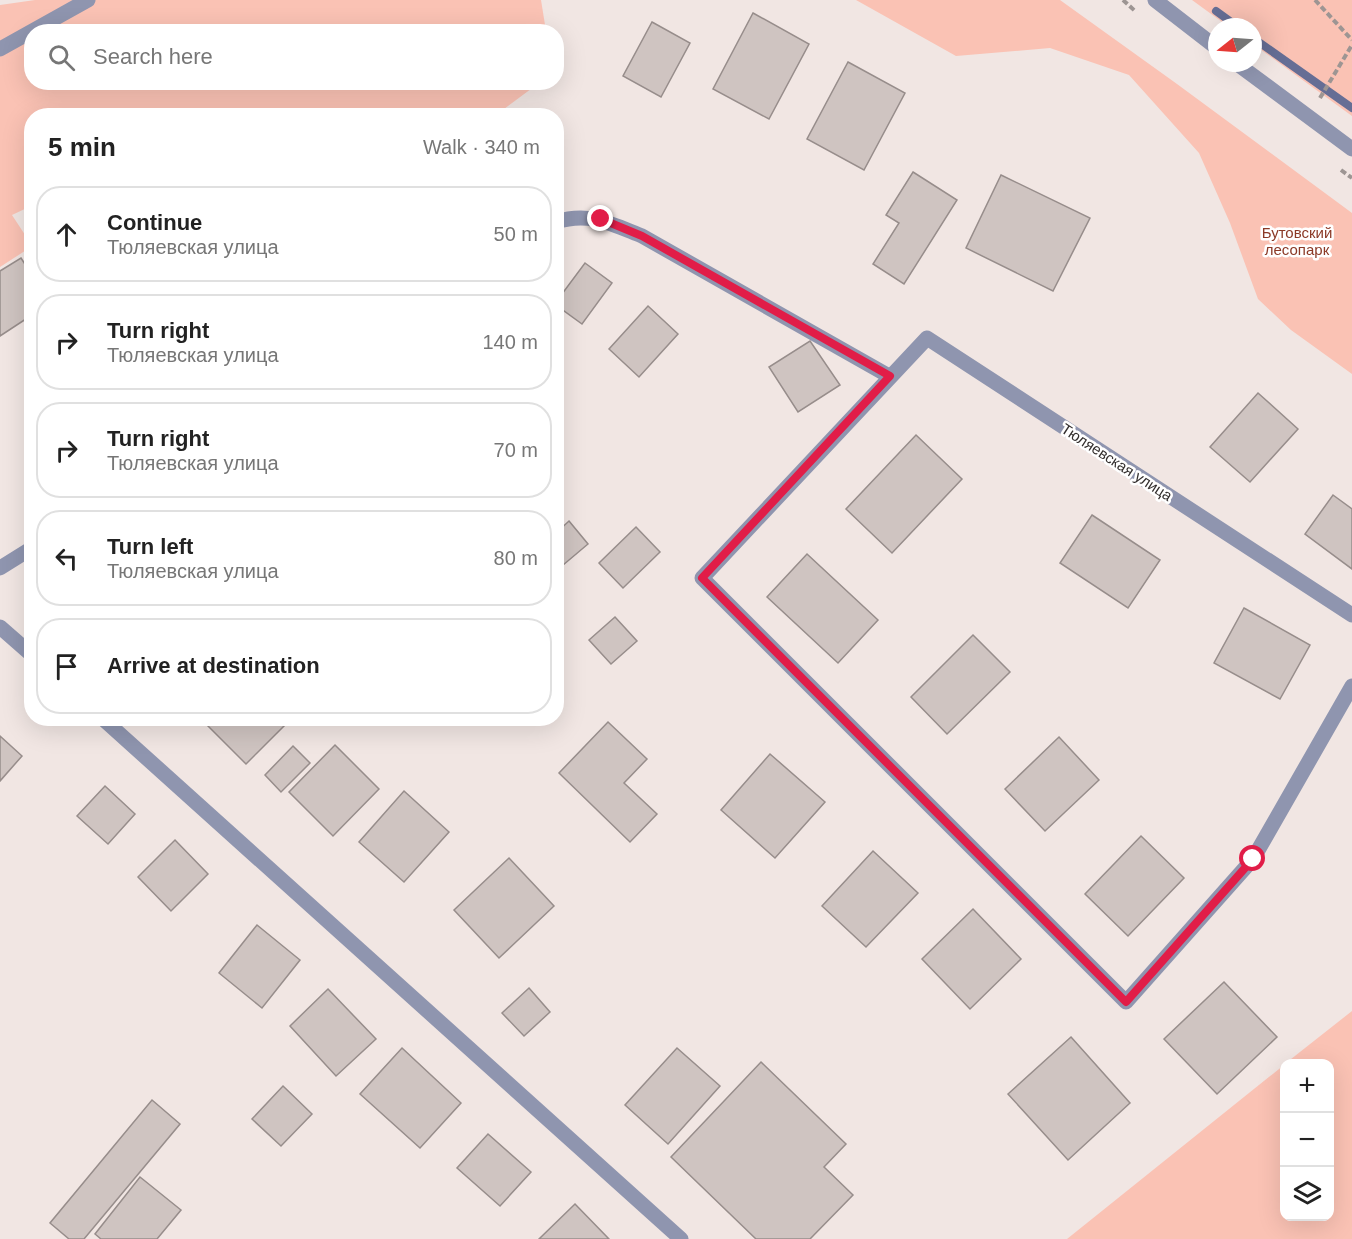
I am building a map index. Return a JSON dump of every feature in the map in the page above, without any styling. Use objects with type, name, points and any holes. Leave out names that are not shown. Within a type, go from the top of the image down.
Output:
[{"type":"street","points":[[44,24],[88,0]]},
{"type":"street","points":[[1155,0],[1208,41]]},
{"type":"street","points":[[0,48],[24,35]]},
{"type":"street","points":[[1248,72],[1352,149]]},
{"type":"street","points":[[564,219],[571,217],[601,219],[642,236],[890,376]]},
{"type":"street","name":"Тюляевская улица","points":[[1352,615],[927,338],[702,578],[1126,1002],[1253,859],[1352,686]]},
{"type":"street","points":[[0,568],[24,553]]},
{"type":"street","points":[[0,627],[24,648]]},
{"type":"street","points":[[111,726],[681,1239]]},
{"type":"path","points":[[1315,0],[1352,40]]},
{"type":"path","points":[[1308,118],[1352,45]]},
{"type":"green space","points":[[35,0],[541,0],[545,24],[24,24],[24,90],[530,90],[505,108],[24,108],[24,209],[12,215],[24,233],[24,252],[0,267],[0,5]]},
{"type":"green space","name":"Бутовский лесопарк","points":[[856,0],[1060,0],[1352,213],[1352,374],[1291,330],[1258,299],[1230,223],[1199,153],[1129,75],[1050,48],[956,56]]},
{"type":"green space","points":[[1192,0],[1352,0],[1352,116],[1262,51],[1262,18],[1217,18]]},
{"type":"green space","points":[[1352,1011],[1352,1239],[1067,1239],[1280,1068],[1280,1221],[1334,1221],[1334,1059],[1291,1059]]},
{"type":"building","points":[[753,13],[809,44],[769,119],[713,89]]},
{"type":"building","points":[[652,22],[690,43],[661,97],[623,76]]},
{"type":"building","points":[[848,62],[905,93],[864,170],[807,139]]},
{"type":"building","points":[[913,172],[957,200],[904,284],[873,264],[899,223],[886,215]]},
{"type":"building","points":[[1001,175],[1090,218],[1053,291],[966,248]]},
{"type":"building","points":[[21,258],[24,263],[24,320],[0,336],[0,271]]},
{"type":"building","points":[[585,263],[612,283],[582,324],[564,311],[564,291]]},
{"type":"building","points":[[648,306],[678,334],[639,377],[609,349]]},
{"type":"building","points":[[810,341],[840,385],[798,412],[769,367]]},
{"type":"building","points":[[1258,393],[1298,429],[1250,482],[1210,447]]},
{"type":"building","points":[[916,435],[962,479],[892,553],[846,509]]},
{"type":"building","points":[[1333,495],[1352,509],[1352,569],[1305,534]]},
{"type":"building","points":[[1092,515],[1160,560],[1128,608],[1060,563]]},
{"type":"building","points":[[569,521],[588,544],[564,564],[564,526]]},
{"type":"building","points":[[636,527],[660,552],[623,588],[599,563]]},
{"type":"building","points":[[807,554],[878,620],[838,663],[767,597]]},
{"type":"building","points":[[1244,608],[1310,645],[1280,699],[1214,663]]},
{"type":"building","points":[[615,617],[637,641],[611,664],[589,640]]},
{"type":"building","points":[[973,635],[1010,672],[947,734],[911,697]]},
{"type":"building","points":[[608,722],[647,759],[624,783],[657,814],[630,842],[559,773]]},
{"type":"building","points":[[208,726],[284,726],[246,764]]},
{"type":"building","points":[[0,736],[22,756],[0,781]]},
{"type":"building","points":[[1059,737],[1099,780],[1045,831],[1005,789]]},
{"type":"building","points":[[335,745],[379,789],[333,836],[289,792]]},
{"type":"building","points":[[293,746],[310,763],[281,792],[265,775]]},
{"type":"building","points":[[770,754],[825,802],[775,858],[721,810]]},
{"type":"building","points":[[105,786],[135,814],[108,844],[77,816]]},
{"type":"building","points":[[404,791],[449,832],[404,882],[359,842]]},
{"type":"building","points":[[1141,836],[1184,878],[1128,936],[1085,894]]},
{"type":"building","points":[[175,840],[208,874],[171,911],[138,877]]},
{"type":"building","points":[[873,851],[918,893],[866,947],[822,906]]},
{"type":"building","points":[[509,858],[554,906],[499,958],[454,910]]},
{"type":"building","points":[[973,909],[1021,959],[970,1009],[922,959]]},
{"type":"building","points":[[257,925],[300,960],[262,1008],[219,973]]},
{"type":"building","points":[[1224,982],[1277,1037],[1217,1094],[1164,1039]]},
{"type":"building","points":[[529,988],[550,1012],[524,1036],[502,1013]]},
{"type":"building","points":[[328,989],[376,1039],[336,1076],[290,1026]]},
{"type":"building","points":[[1071,1037],[1130,1103],[1068,1160],[1008,1094]]},
{"type":"building","points":[[402,1048],[461,1103],[420,1148],[360,1094]]},
{"type":"building","points":[[677,1048],[720,1086],[668,1144],[625,1105]]},
{"type":"building","points":[[761,1062],[846,1144],[824,1167],[853,1195],[810,1239],[756,1239],[671,1157]]},
{"type":"building","points":[[283,1086],[312,1114],[281,1146],[252,1119]]},
{"type":"building","points":[[152,1100],[180,1124],[84,1239],[69,1239],[50,1223]]},
{"type":"building","points":[[488,1134],[531,1172],[500,1206],[457,1168]]},
{"type":"building","points":[[140,1177],[181,1210],[157,1239],[101,1239],[95,1234]]},
{"type":"building","points":[[575,1204],[609,1239],[539,1239]]},
{"type":"waterway","points":[[1216,11],[1226,18]]},
{"type":"waterway","points":[[1262,44],[1352,108]]},
{"type":"route","points":[[601,219],[642,236],[890,376],[702,578],[1126,1002],[1253,859]]}]
